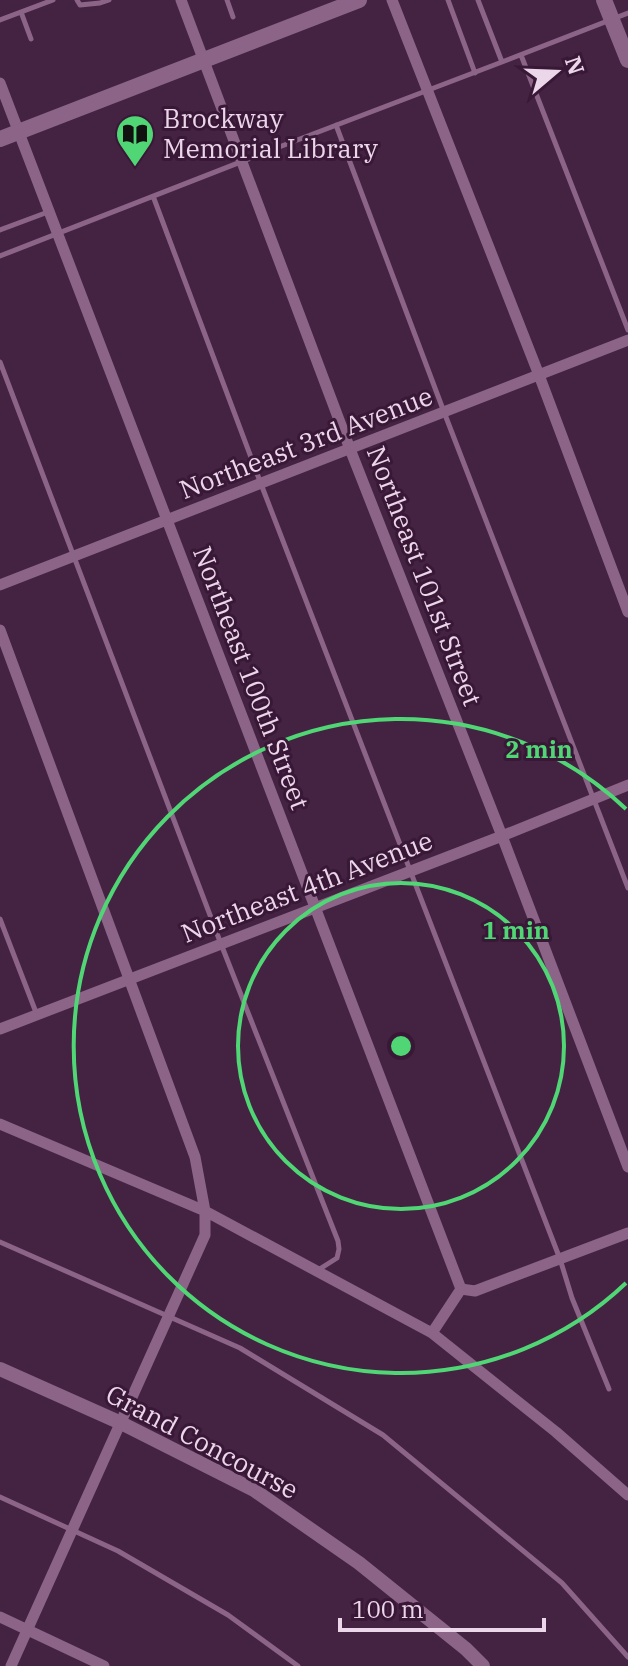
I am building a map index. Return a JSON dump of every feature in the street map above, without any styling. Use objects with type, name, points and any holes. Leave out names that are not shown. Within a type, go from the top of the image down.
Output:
[{"type":"main road","points":[[0,139],[359,0]]},
{"type":"main road","points":[[604,0],[628,60]]},
{"type":"street","name":"Northeast 101st Street","points":[[181,0],[350,449],[628,1167]]},
{"type":"street","points":[[392,0],[628,612]]},
{"type":"street","name":"Northeast 100th Street","points":[[0,83],[461,1289]]},
{"type":"street","name":"Northeast 3rd Avenue","points":[[0,585],[628,340]]},
{"type":"street","points":[[0,630],[195,1157],[205,1211],[205,1235],[11,1666]]},
{"type":"street","name":"Northeast 4th Avenue","points":[[0,1029],[628,785]]},
{"type":"street","points":[[0,1124],[205,1211],[432,1333],[556,1432],[628,1495]]},
{"type":"street","points":[[432,1333],[461,1289],[475,1291],[628,1233]]},
{"type":"street","name":"Grand Concourse","points":[[0,1369],[121,1423],[254,1490],[359,1563],[483,1666]]},
{"type":"street","points":[[0,1617],[104,1666]]},
{"type":"lane","points":[[0,20],[53,0]]},
{"type":"lane","points":[[77,0],[80,5],[109,0]]},
{"type":"lane","points":[[227,0],[233,17]]},
{"type":"lane","points":[[448,0],[475,73]]},
{"type":"lane","points":[[478,0],[502,62]]},
{"type":"lane","points":[[21,12],[31,39]]},
{"type":"lane","points":[[0,256],[628,13]]},
{"type":"lane","points":[[521,55],[628,330]]},
{"type":"lane","points":[[336,125],[628,888]]},
{"type":"lane","points":[[153,196],[609,1389]]},
{"type":"lane","points":[[0,230],[49,212]]},
{"type":"lane","points":[[0,362],[221,944],[338,1241],[337,1258],[317,1271]]},
{"type":"lane","points":[[0,919],[37,1015]]},
{"type":"lane","points":[[0,1242],[240,1348],[383,1435],[562,1583],[628,1657]]},
{"type":"lane","points":[[0,1497],[118,1551],[228,1615],[298,1666]]},
{"type":"place","name":"Brockway Memorial Library","points":[[135,168]]}]
